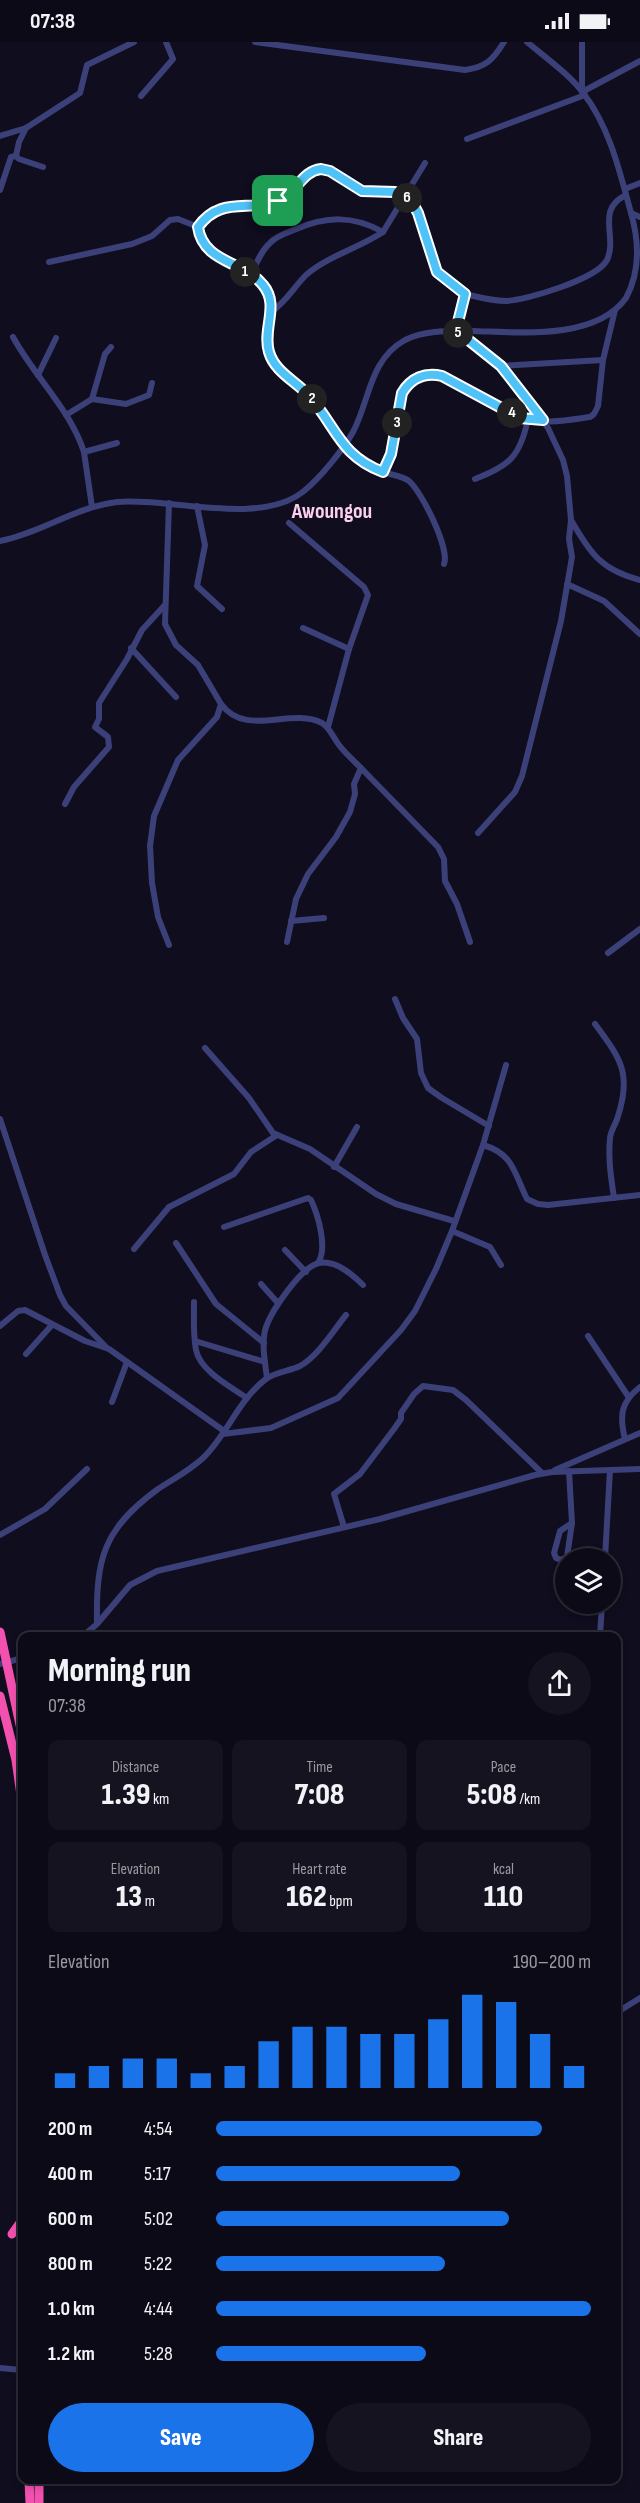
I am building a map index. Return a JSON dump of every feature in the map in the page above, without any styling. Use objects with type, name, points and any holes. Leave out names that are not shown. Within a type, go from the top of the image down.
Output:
[{"type":"highway","points":[[0,1632],[4,1663],[18,1718]]},
{"type":"highway","points":[[0,1696],[18,1774]]},
{"type":"highway","points":[[12,2234],[18,2226]]},
{"type":"highway","points":[[30,2484],[30,2503]]},
{"type":"highway","points":[[39,2484],[39,2503]]},
{"type":"street","points":[[0,136],[26,128],[81,93],[87,65],[134,42]]},
{"type":"street","points":[[141,96],[173,59],[166,42]]},
{"type":"street","points":[[255,42],[465,70],[486,65],[504,42]]},
{"type":"street","points":[[0,541],[46,527],[92,507],[127,502],[169,503],[229,509],[284,503],[293,499],[313,483],[343,446],[358,420],[376,368],[389,352],[417,335],[456,330],[550,331],[573,328],[615,310],[630,291],[636,276],[638,251],[626,192],[610,143],[584,94],[527,42]]},
{"type":"street","points":[[582,42],[584,94]]},
{"type":"street","points":[[467,139],[584,94],[640,61]]},
{"type":"street","points":[[0,190],[26,128]]},
{"type":"street","points":[[14,156],[42,167]]},
{"type":"street","points":[[271,312],[306,276],[320,266],[383,232],[425,163]]},
{"type":"street","points":[[444,564],[446,552],[419,495],[410,482],[364,463],[343,446],[311,397],[288,378],[270,356],[267,338],[271,312],[269,295],[264,286],[251,275],[209,251],[199,237],[198,227],[211,213],[240,205],[267,204],[285,197],[307,173],[314,170],[330,171],[362,191],[395,192],[411,200],[418,213],[437,272],[465,294],[498,300],[518,299],[553,289],[600,268],[606,262],[610,248],[609,212],[613,204],[640,183]]},
{"type":"street","points":[[631,213],[640,217]]},
{"type":"street","points":[[251,275],[270,243],[277,237],[313,222],[343,218],[359,221],[383,232]]},
{"type":"street","points":[[49,262],[132,244],[152,236],[170,220],[178,219],[198,227]]},
{"type":"street","points":[[630,291],[640,288]]},
{"type":"street","points":[[456,330],[465,294]]},
{"type":"street","points":[[383,472],[391,454],[402,393],[407,384],[417,378],[432,374],[442,376],[512,414],[528,419],[580,418],[594,414],[598,406],[603,360],[615,310]]},
{"type":"street","points":[[456,330],[501,366],[543,420],[563,460],[571,520],[569,539],[572,557],[561,621],[518,787],[478,833]]},
{"type":"street","points":[[13,337],[80,438],[92,507]]},
{"type":"street","points":[[38,375],[56,338]]},
{"type":"street","points":[[92,399],[105,354],[111,347]]},
{"type":"street","points":[[501,366],[603,360]]},
{"type":"street","points":[[66,415],[92,399],[132,404],[149,395],[152,383]]},
{"type":"street","points":[[475,479],[506,465],[514,456],[528,419]]},
{"type":"street","points":[[84,452],[117,443]]},
{"type":"street","points":[[169,503],[164,605],[165,624],[176,645],[198,665],[221,704],[236,718],[312,720],[328,727],[339,745],[438,847],[444,859],[446,881],[457,904],[470,942]]},
{"type":"street","points":[[197,507],[205,545],[197,586],[222,609]]},
{"type":"street","points":[[571,520],[586,546],[597,559],[620,574],[640,580]]},
{"type":"street","points":[[288,523],[366,590],[367,600],[349,649],[328,727]]},
{"type":"street","points":[[567,584],[604,602],[640,634]]},
{"type":"street","points":[[65,804],[74,787],[109,747],[108,737],[95,727],[99,719],[99,703],[142,630],[164,605]]},
{"type":"street","points":[[303,628],[349,649]]},
{"type":"street","points":[[131,648],[176,697]]},
{"type":"street","points":[[169,945],[158,917],[152,882],[150,846],[154,816],[178,760],[217,717],[221,704]]},
{"type":"street","points":[[287,942],[296,898],[308,874],[336,837],[350,812],[354,800],[354,784],[361,768]]},
{"type":"street","points":[[291,921],[324,918]]},
{"type":"street","points":[[608,953],[640,929]]},
{"type":"street","points":[[395,999],[403,1018],[417,1039],[421,1073],[428,1088],[489,1126]]},
{"type":"street","points":[[595,1024],[620,1059],[624,1076],[618,1117],[610,1135],[609,1162],[614,1198]]},
{"type":"street","points":[[205,1048],[249,1098],[270,1130],[277,1135],[310,1149],[376,1194],[396,1204],[454,1221]]},
{"type":"street","points":[[0,1119],[45,1255],[66,1306],[109,1349],[223,1433],[271,1428],[338,1398],[408,1320],[436,1269],[452,1231],[483,1145],[506,1065]]},
{"type":"street","points":[[334,1167],[357,1127]]},
{"type":"street","points":[[134,1249],[169,1207],[234,1174],[251,1152],[277,1135]]},
{"type":"street","points":[[483,1145],[498,1149],[508,1156],[527,1199],[538,1204],[548,1205],[640,1195]]},
{"type":"street","points":[[224,1227],[308,1198],[311,1200],[320,1224],[322,1255],[318,1263],[306,1272],[278,1302],[266,1327],[264,1343],[267,1378]]},
{"type":"street","points":[[452,1231],[490,1247],[501,1266]]},
{"type":"street","points":[[176,1243],[216,1304],[264,1343]]},
{"type":"street","points":[[285,1250],[306,1272]]},
{"type":"street","points":[[318,1263],[331,1264],[348,1271],[363,1285]]},
{"type":"street","points":[[261,1284],[278,1302]]},
{"type":"street","points":[[194,1302],[196,1352],[203,1364],[247,1398]]},
{"type":"street","points":[[0,1326],[21,1309],[51,1326],[91,1344],[109,1349]]},
{"type":"street","points":[[97,1624],[98,1571],[106,1545],[122,1520],[159,1488],[194,1466],[223,1433],[247,1398],[267,1378],[303,1364],[346,1315]]},
{"type":"street","points":[[26,1354],[51,1326]]},
{"type":"street","points":[[588,1336],[628,1396]]},
{"type":"street","points":[[195,1341],[266,1362]]},
{"type":"street","points":[[112,1402],[127,1362]]},
{"type":"street","points":[[344,1527],[334,1494],[360,1474],[401,1419],[401,1413],[418,1388],[423,1386],[453,1390],[542,1473]]},
{"type":"street","points":[[625,1438],[620,1422],[628,1396],[640,1387]]},
{"type":"street","points":[[552,1472],[640,1433]]},
{"type":"street","points":[[0,1535],[45,1509],[87,1469]]},
{"type":"street","points":[[88,1632],[130,1585],[157,1571],[437,1504],[542,1473],[640,1469]]},
{"type":"street","points":[[606,1548],[610,1470]]},
{"type":"street","points":[[569,1471],[572,1523],[567,1557],[561,1560],[556,1558],[554,1552],[560,1531],[572,1523]]},
{"type":"street","points":[[600,1632],[601,1614]]},
{"type":"street","points":[[621,2010],[638,2002]]},
{"type":"street","points":[[0,2368],[18,2370]]},
{"type":"district","name":"Awoungou","points":[[332,510]]},
{"type":"route","points":[[321,169],[330,171],[362,191],[395,192],[411,200],[422,223],[437,272],[441,278],[465,294],[456,330],[459,335],[501,366],[543,420],[520,418],[442,376],[424,375],[407,384],[402,393],[391,454],[383,472],[364,463],[346,449],[311,397],[288,378],[270,356],[267,338],[271,303],[264,286],[251,275],[209,251],[199,237],[198,227],[211,213],[240,205],[267,204],[278,201],[292,191],[307,173],[321,169]]}]
